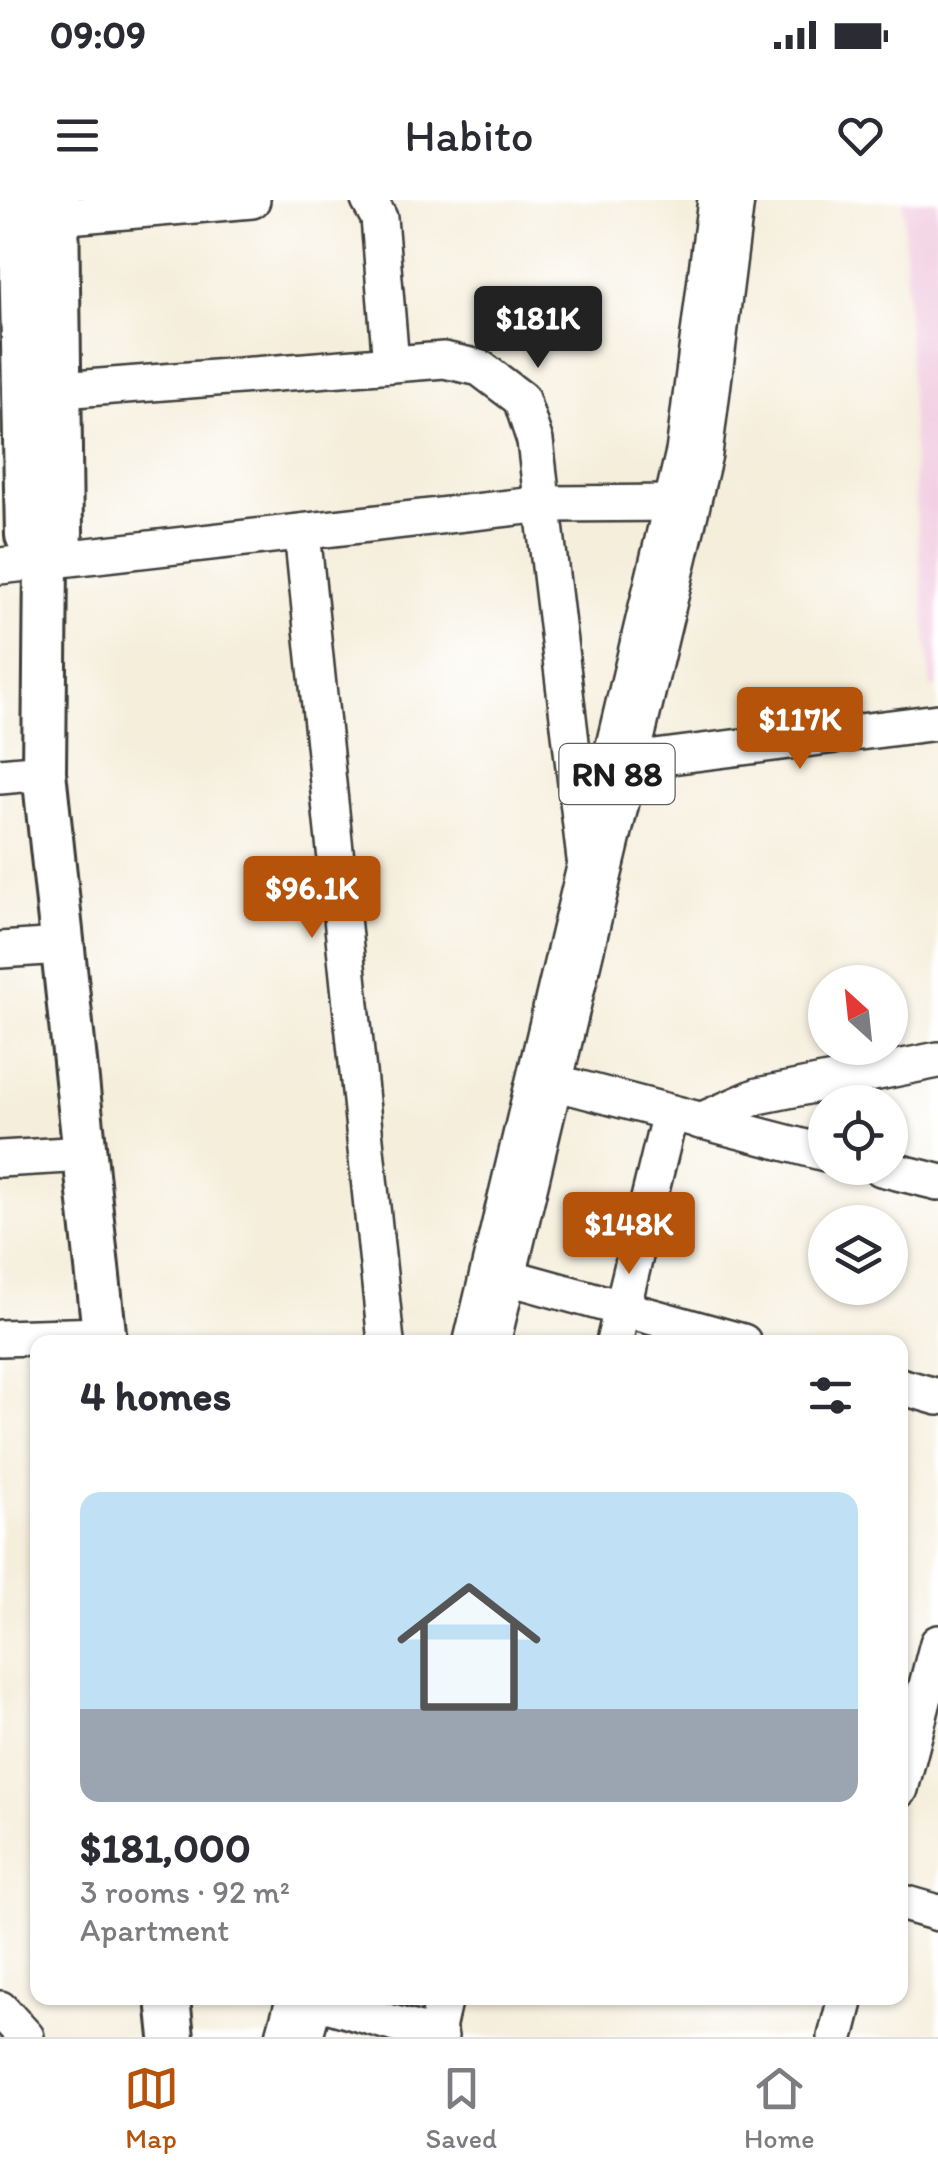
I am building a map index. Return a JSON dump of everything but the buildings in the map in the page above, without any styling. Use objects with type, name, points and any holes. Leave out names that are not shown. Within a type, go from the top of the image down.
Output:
[{"type":"main road","name":"RN 88","points":[[512,1335],[512,1278],[589,894],[694,453],[726,200]]},
{"type":"main road","name":"RN 88","points":[[485,1335],[512,1278],[573,1087],[655,758],[723,458],[755,200]]},
{"type":"street","points":[[104,1335],[44,772],[46,560],[56,549],[61,533],[41,392],[39,210],[252,200]]},
{"type":"street","points":[[370,200],[379,218],[391,364]]},
{"type":"street","points":[[41,392],[444,360],[480,368],[521,400],[535,441],[545,504],[589,894]]},
{"type":"street","points":[[41,392],[13,498],[34,549],[46,560]]},
{"type":"street","points":[[0,566],[545,504],[682,503]]},
{"type":"street","points":[[302,532],[385,1335]]},
{"type":"street","points":[[655,758],[938,722]]},
{"type":"street","points":[[0,776],[44,772]]},
{"type":"street","points":[[0,950],[62,946]]},
{"type":"street","points":[[685,1117],[758,1096],[938,1060]]},
{"type":"street","points":[[573,1087],[808,1149]]},
{"type":"street","points":[[618,1326],[685,1117]]},
{"type":"street","points":[[0,1159],[85,1154]]},
{"type":"street","points":[[908,1175],[938,1182]]},
{"type":"street","points":[[512,1278],[618,1326],[688,1335]]},
{"type":"street","points":[[0,1338],[30,1338]]},
{"type":"street","points":[[908,1388],[938,1397]]},
{"type":"street","points":[[908,1751],[922,1684],[938,1643]]},
{"type":"street","points":[[908,1904],[938,1912]]},
{"type":"street","points":[[169,2005],[172,2037]]},
{"type":"street","points":[[316,2012],[436,2036],[443,2005]]},
{"type":"street","points":[[836,2037],[844,2005]]},
{"type":"street","points":[[0,2009],[26,2037]]},
{"type":"shaded area","points":[[903,200],[938,200],[938,687],[931,688],[915,501]]}]
